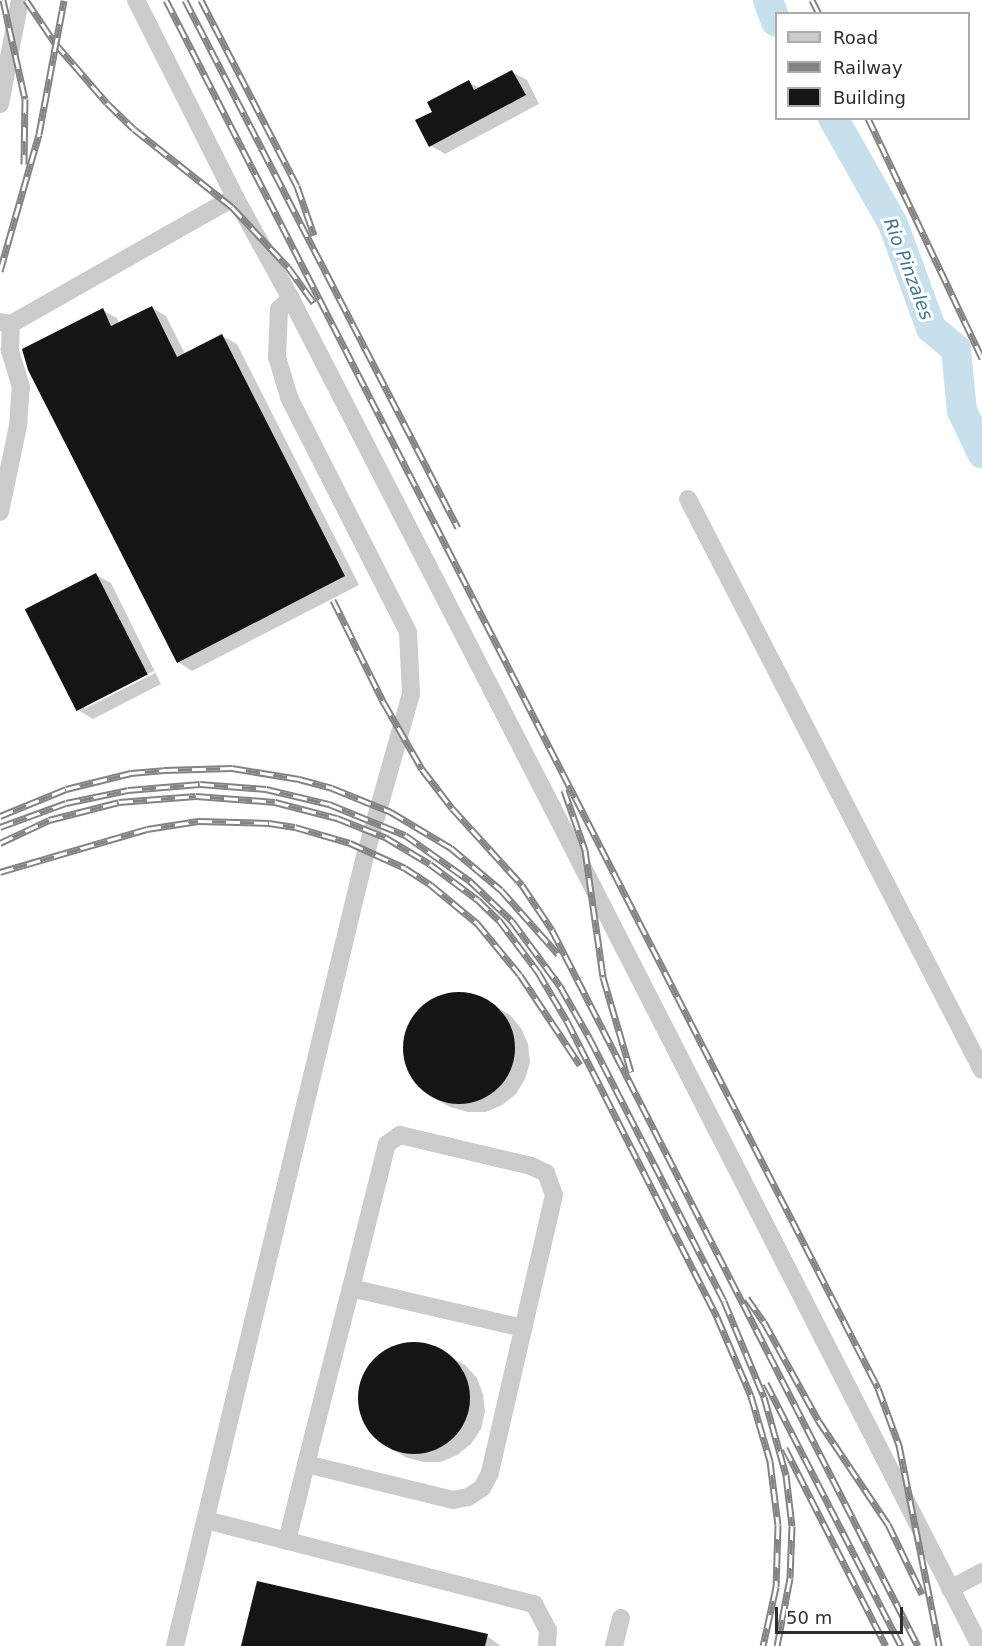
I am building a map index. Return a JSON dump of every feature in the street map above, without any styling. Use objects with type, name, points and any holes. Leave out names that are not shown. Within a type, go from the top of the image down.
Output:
[{"type":"lane","points":[[0,104],[20,0]]},
{"type":"lane","points":[[136,0],[980,1646]]},
{"type":"lane","points":[[0,512],[18,426],[21,387],[5,323],[235,197]]},
{"type":"lane","points":[[175,1646],[364,860],[411,694],[408,632],[289,398],[277,357],[279,309],[291,299]]},
{"type":"lane","points":[[688,500],[982,1070]]},
{"type":"lane","points":[[287,1541],[306,1464],[387,1144],[400,1135],[531,1166],[546,1173],[554,1195],[490,1473],[482,1488],[468,1497],[453,1500],[306,1464]]},
{"type":"lane","points":[[351,1288],[523,1328]]},
{"type":"lane","points":[[206,1520],[534,1604],[548,1630],[547,1646]]},
{"type":"lane","points":[[950,1589],[982,1572]]},
{"type":"lane","points":[[614,1646],[621,1618]]},
{"type":"building","points":[[512,70],[526,95],[429,147],[415,120],[432,112],[427,102],[469,80],[474,90]]},
{"type":"building","points":[[152,306],[177,357],[222,334],[345,576],[177,663],[28,370],[22,349],[103,308],[111,326]]},
{"type":"building","points":[[96,573],[148,675],[76,711],[25,609]]},
{"type":"building","points":[[459,992],[481,996],[499,1008],[511,1026],[515,1048],[511,1070],[499,1088],[481,1100],[459,1104],[437,1100],[419,1088],[407,1070],[403,1048],[407,1026],[419,1008],[437,996]]},
{"type":"building","points":[[414,1342],[436,1346],[454,1358],[466,1376],[470,1398],[466,1420],[454,1438],[436,1450],[414,1454],[392,1450],[374,1438],[362,1420],[358,1398],[362,1376],[374,1358],[392,1346]]},
{"type":"building","points":[[257,1581],[488,1634],[485,1646],[241,1646]]},
{"type":"waterway","name":"Rio Pinzales","points":[[768,0],[775,19]]},
{"type":"waterway","name":"Rio Pinzales","points":[[834,120],[893,224],[931,328],[956,349],[962,411],[982,453]]},
{"type":"railway","points":[[3,0],[25,99],[24,164]]},
{"type":"railway","points":[[26,0],[55,43],[107,103],[134,129],[232,207],[288,267],[314,303]]},
{"type":"railway","points":[[0,271],[39,134],[64,0]]},
{"type":"railway","points":[[166,0],[878,1388],[899,1445],[939,1646]]},
{"type":"railway","points":[[185,0],[458,528]]},
{"type":"railway","points":[[201,0],[297,186],[314,235]]},
{"type":"railway","points":[[812,0],[818,12]]},
{"type":"railway","points":[[869,120],[982,358]]},
{"type":"railway","points":[[333,600],[384,703],[422,769],[452,808],[522,885],[552,930],[918,1646]]},
{"type":"railway","points":[[0,816],[66,789],[131,773],[232,768],[299,779],[332,788],[391,812],[451,848],[501,890],[558,954]]},
{"type":"railway","points":[[0,827],[66,803],[128,790],[200,784],[266,789],[329,804],[405,835],[470,881],[512,921],[560,986],[590,1039],[724,1301],[764,1397],[786,1475],[792,1526],[790,1578],[777,1646]]},
{"type":"railway","points":[[564,790],[585,850],[603,977],[631,1072]]},
{"type":"railway","points":[[0,843],[49,820],[119,802],[196,796],[275,802],[337,818],[385,837],[430,864],[478,900],[499,920],[538,972],[567,1021],[717,1317],[751,1396],[770,1461],[778,1525],[776,1587],[763,1646]]},
{"type":"railway","points":[[0,872],[147,829],[198,821],[269,823],[295,827],[350,843],[405,868],[431,885],[477,923],[520,975],[580,1065]]},
{"type":"railway","points":[[747,1298],[764,1322],[818,1420],[888,1524],[922,1594]]},
{"type":"railway","points":[[766,1383],[901,1646]]},
{"type":"railway","points":[[785,1448],[886,1646]]}]
